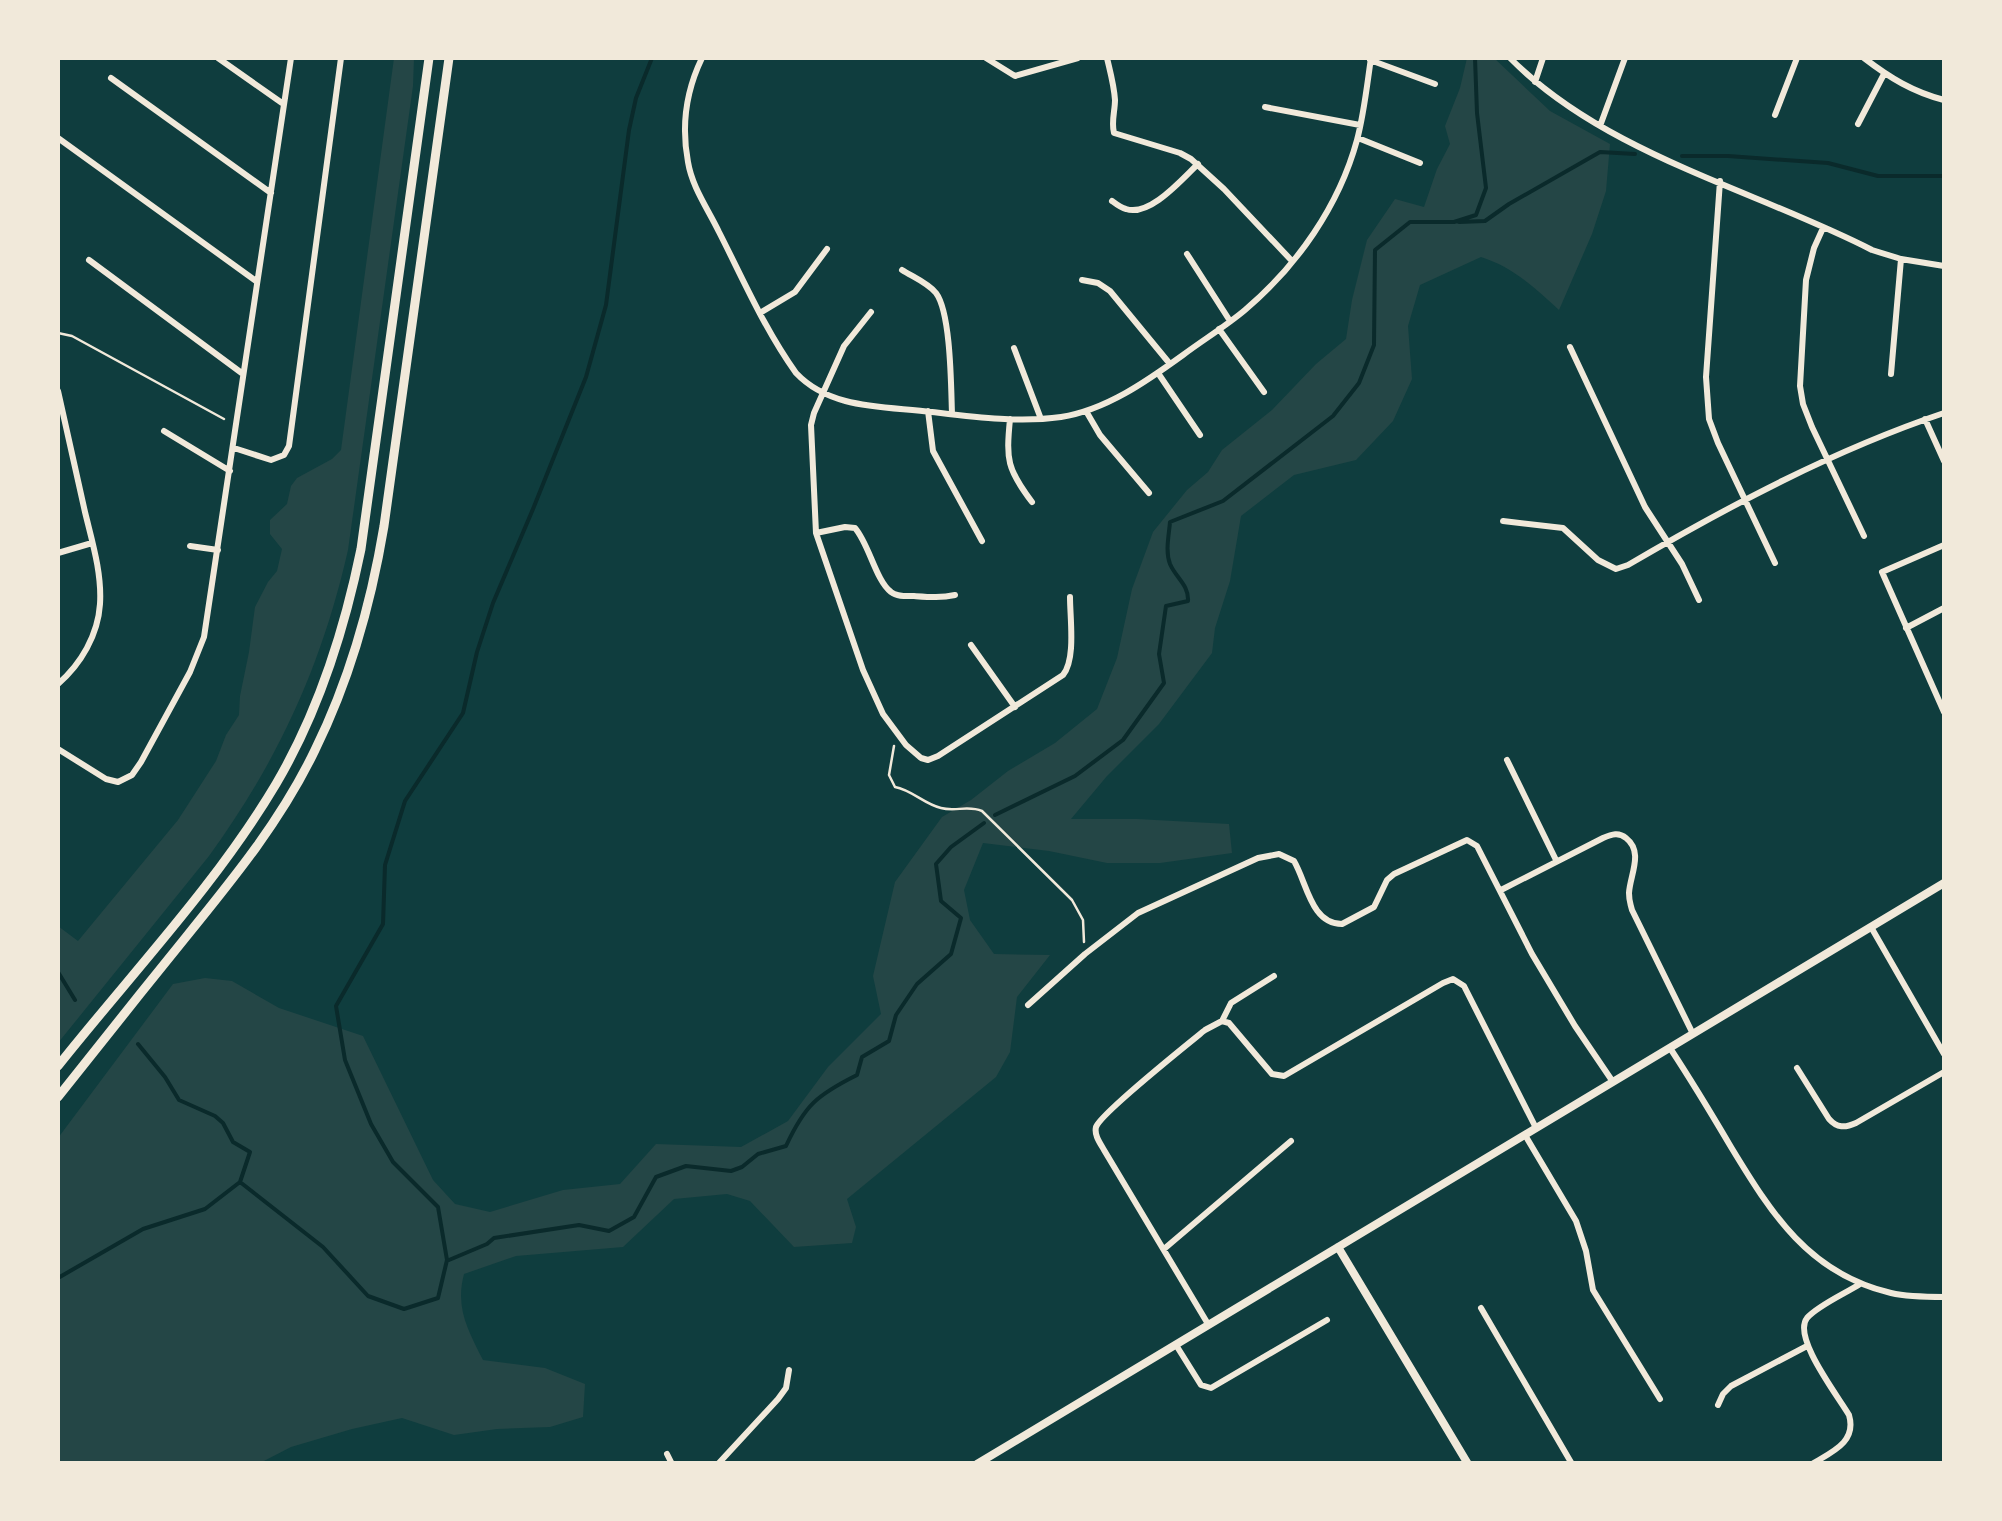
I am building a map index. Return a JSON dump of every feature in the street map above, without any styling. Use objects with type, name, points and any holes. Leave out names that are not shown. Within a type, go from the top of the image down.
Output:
[{"type":"main road","points":[[58,1066],[252,822],[295,748],[322,690],[348,609],[361,549],[429,58]]},
{"type":"main road","points":[[58,1097],[264,837],[314,752],[351,665],[372,592],[384,526],[449,58]]},
{"type":"street","points":[[218,58],[282,104]]},
{"type":"street","points":[[58,749],[106,779],[118,782],[132,775],[199,652],[208,622],[291,58]]},
{"type":"street","points":[[234,448],[271,460],[284,455],[289,446],[341,58]]},
{"type":"street","points":[[702,58],[684,113],[688,165],[760,313],[796,373],[824,394],[856,404],[1010,419],[1040,419],[1086,411],[1120,396],[1158,373],[1259,298],[1324,218],[1346,175],[1358,138],[1370,59],[1435,84]]},
{"type":"street","points":[[986,58],[1015,76],[1078,58]]},
{"type":"street","points":[[1107,58],[1114,90],[1114,133],[1180,153],[1198,164],[1292,261]]},
{"type":"street","points":[[1510,58],[1535,82],[1600,126],[1872,250],[1944,266]]},
{"type":"street","points":[[1535,82],[1543,58]]},
{"type":"street","points":[[1600,126],[1625,58]]},
{"type":"street","points":[[1775,116],[1797,58]]},
{"type":"street","points":[[1864,58],[1913,91],[1944,100]]},
{"type":"street","points":[[1858,124],[1884,74]]},
{"type":"street","points":[[111,78],[272,193]]},
{"type":"street","points":[[1265,108],[1360,125]]},
{"type":"street","points":[[58,138],[256,281]]},
{"type":"street","points":[[1358,138],[1420,163]]},
{"type":"street","points":[[1112,201],[1130,211],[1148,207],[1198,164]]},
{"type":"street","points":[[1720,182],[1706,400],[1718,443],[1775,562]]},
{"type":"street","points":[[1823,228],[1806,280],[1800,386],[1812,427],[1864,536]]},
{"type":"street","points":[[760,313],[796,292],[826,249]]},
{"type":"street","points":[[1188,254],[1230,321]]},
{"type":"street","points":[[1891,374],[1901,259]]},
{"type":"street","points":[[89,260],[243,374]]},
{"type":"street","points":[[902,270],[934,290],[940,301],[952,414]]},
{"type":"street","points":[[1082,280],[1110,290],[1170,364]]},
{"type":"street","points":[[872,312],[844,346],[811,425],[816,533],[882,714],[916,754],[928,760],[938,756],[1067,671],[1070,597]]},
{"type":"street","points":[[1219,329],[1264,392]]},
{"type":"street","points":[[1570,347],[1646,507],[1682,564],[1699,600]]},
{"type":"street","points":[[1014,348],[1040,419]]},
{"type":"street","points":[[1158,373],[1200,435]]},
{"type":"street","points":[[58,391],[100,583],[97,624],[78,662],[58,684]]},
{"type":"street","points":[[928,411],[933,451],[982,541]]},
{"type":"street","points":[[1086,411],[1100,435],[1148,493]]},
{"type":"street","points":[[1503,521],[1563,528],[1598,560],[1616,569],[1829,460],[1944,412]]},
{"type":"street","points":[[1010,419],[1009,464],[1016,482],[1032,502]]},
{"type":"street","points":[[1925,419],[1944,461]]},
{"type":"street","points":[[164,430],[230,472]]},
{"type":"street","points":[[58,449],[70,446]]},
{"type":"street","points":[[816,533],[845,526],[855,528],[892,592],[939,598],[955,595]]},
{"type":"street","points":[[58,553],[92,543]]},
{"type":"street","points":[[1944,545],[1882,572],[1944,712]]},
{"type":"street","points":[[190,546],[218,550]]},
{"type":"street","points":[[1906,628],[1944,608]]},
{"type":"street","points":[[971,645],[1015,707]]},
{"type":"street","points":[[1507,760],[1556,860]]},
{"type":"street","points":[[1501,890],[1612,834],[1624,836],[1636,857],[1629,890],[1632,910],[1693,1034]]},
{"type":"street","points":[[1028,1005],[1085,954],[1151,906],[1258,858],[1286,856],[1294,861],[1317,913],[1336,925],[1374,906],[1381,889],[1394,874],[1468,840],[1477,846],[1532,954],[1612,1082]]},
{"type":"street","points":[[977,1464],[1944,885]]},
{"type":"street","points":[[1870,926],[1944,1054]]},
{"type":"street","points":[[1208,1324],[1104,1150],[1096,1129],[1112,1108],[1205,1030],[1222,1021],[1231,1003],[1274,976]]},
{"type":"street","points":[[1222,1021],[1236,1028],[1272,1074],[1284,1076],[1453,979],[1464,986],[1536,1128]]},
{"type":"street","points":[[1670,1048],[1765,1204],[1784,1228],[1824,1263],[1861,1283],[1892,1294],[1944,1296]]},
{"type":"street","points":[[1797,1068],[1829,1119],[1842,1127],[1856,1123],[1944,1072]]},
{"type":"street","points":[[1524,1134],[1576,1221],[1593,1290],[1660,1399]]},
{"type":"street","points":[[1164,1249],[1291,1141]]},
{"type":"street","points":[[1338,1248],[1468,1464]]},
{"type":"street","points":[[1812,1464],[1844,1444],[1852,1429],[1849,1415],[1802,1331],[1807,1318],[1861,1283]]},
{"type":"street","points":[[1481,1308],[1572,1464]]},
{"type":"street","points":[[1176,1344],[1202,1384],[1211,1388],[1327,1320]]},
{"type":"street","points":[[1718,1406],[1731,1386],[1807,1346]]},
{"type":"street","points":[[718,1464],[778,1400],[786,1388],[789,1370]]},
{"type":"street","points":[[667,1454],[672,1464]]},
{"type":"path","points":[[58,332],[237,426]]},
{"type":"path","points":[[897,733],[889,775],[895,787],[907,789],[941,809],[982,811],[1072,900],[1082,920],[1085,954]]},
{"type":"shaded area","points":[[394,58],[414,58],[413,86],[348,550],[325,633],[295,710],[234,820],[58,1043],[58,926],[78,941],[178,820],[216,761],[239,715],[255,607],[277,571],[282,549],[270,534],[270,520],[287,504],[297,478],[341,450]]},
{"type":"shaded area","points":[[1467,58],[1494,58],[1550,111],[1610,144],[1606,191],[1559,310],[1513,272],[1481,257],[1420,285],[1408,326],[1412,379],[1393,421],[1356,460],[1294,475],[1241,516],[1212,653],[1159,724],[1071,819],[1229,824],[1232,853],[1160,863],[1107,863],[983,843],[964,890],[970,920],[994,954],[1050,955],[1017,997],[1010,1052],[996,1077],[847,1199],[856,1227],[852,1243],[794,1247],[750,1201],[727,1194],[674,1199],[623,1247],[516,1256],[464,1274],[462,1308],[483,1360],[545,1368],[585,1384],[583,1417],[550,1427],[454,1435],[402,1418],[291,1447],[260,1463],[58,1463],[58,1138],[173,984],[205,978],[232,981],[279,1008],[363,1036],[433,1180],[455,1204],[490,1212],[563,1190],[620,1184],[656,1144],[741,1147],[788,1121],[828,1067],[881,1014],[873,976],[895,882],[942,817],[1055,743],[1097,709],[1117,658],[1132,589],[1153,532],[1187,490],[1208,472],[1222,450],[1272,410],[1346,339],[1367,240],[1395,199],[1424,207],[1450,144],[1445,126]]},
{"type":"waterway","points":[[58,1278],[143,1229],[205,1209],[240,1182],[323,1247],[368,1296],[404,1309],[438,1298],[447,1260],[438,1207],[393,1162],[371,1124],[345,1060],[336,1006],[383,924],[385,865],[405,801],[463,713],[493,603],[586,377],[606,305],[629,130],[636,98],[652,58]]},
{"type":"waterway","points":[[995,815],[1075,776],[1123,740],[1164,683],[1159,654],[1166,606],[1188,601],[1169,559],[1170,522],[1223,501],[1333,416],[1359,383],[1374,345],[1375,250],[1410,222],[1454,222],[1476,215],[1486,188],[1475,58]]},
{"type":"waterway","points":[[1459,222],[1485,221],[1600,152],[1635,154]]},
{"type":"waterway","points":[[1682,156],[1828,163],[1878,176],[1944,176]]},
{"type":"waterway","points":[[449,1260],[494,1238],[579,1225],[609,1231],[634,1217],[656,1177],[686,1166],[731,1171],[758,1154],[786,1146],[799,1120],[814,1103],[857,1075],[862,1057],[889,1041],[896,1015],[917,984],[951,954],[961,918],[941,901],[936,864],[951,847],[984,823]]},
{"type":"waterway","points":[[58,972],[75,1000]]},
{"type":"waterway","points":[[138,1044],[179,1100],[215,1116],[233,1142],[250,1152],[240,1182]]}]
